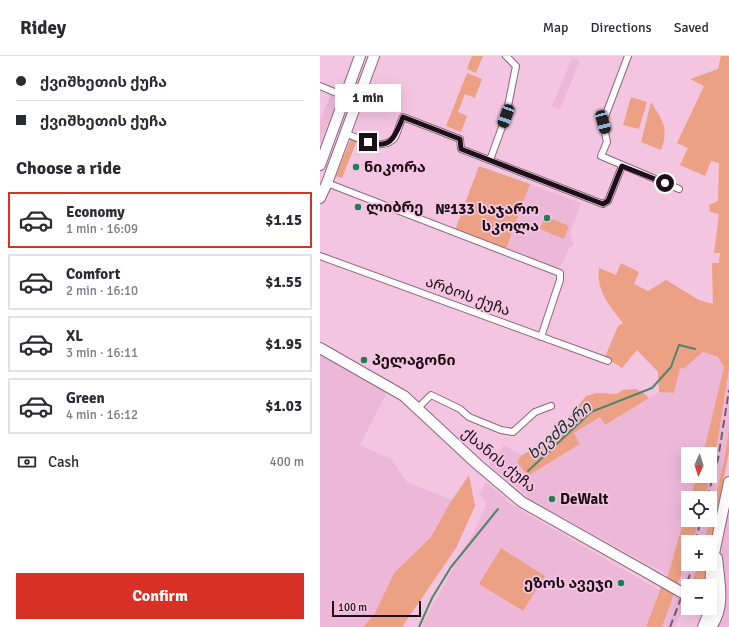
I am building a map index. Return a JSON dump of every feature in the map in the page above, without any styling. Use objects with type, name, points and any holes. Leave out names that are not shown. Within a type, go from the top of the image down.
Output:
[{"type":"main road","points":[[320,165],[360,56]]},
{"type":"main road","points":[[324,184],[374,56]]},
{"type":"main road","name":"ქსანის ქუჩა","points":[[320,348],[394,389],[418,408],[477,464],[522,502],[681,592]]},
{"type":"main road","points":[[717,543],[729,482]]},
{"type":"main road","points":[[711,627],[719,613],[721,601],[717,559]]},
{"type":"main road","points":[[703,627],[708,615]]},
{"type":"street","points":[[490,160],[506,116],[516,66],[506,56]]},
{"type":"street","points":[[628,56],[603,122],[607,142],[601,156],[679,189]]},
{"type":"street","points":[[320,86],[346,96]]},
{"type":"street","points":[[345,133],[378,145],[388,143],[394,138],[403,117],[460,139],[461,149],[603,204],[608,201],[622,166]]},
{"type":"street","points":[[324,184],[560,273],[560,280],[541,337]]},
{"type":"street","name":"არბოს ქუჩა","points":[[320,256],[608,361]]},
{"type":"street","points":[[418,408],[431,395],[460,409],[469,417],[501,430],[513,432],[535,412],[551,406]]},
{"type":"shaded area","points":[[472,56],[483,56],[476,73],[467,69]]},
{"type":"shaded area","points":[[721,56],[729,56],[729,369],[717,447],[705,447],[724,367],[718,357],[703,352],[683,369],[680,368],[674,393],[659,392],[658,372],[637,350],[622,368],[605,357],[618,326],[623,323],[605,298],[600,284],[599,268],[616,275],[621,263],[639,272],[634,284],[648,291],[666,280],[699,300],[713,304],[712,263],[719,263],[720,253],[714,253],[719,214],[710,212],[709,205],[718,201],[719,163],[711,161],[705,176],[680,165],[688,148],[677,143],[704,86],[690,79],[718,69]]},
{"type":"shaded area","points":[[572,58],[580,61],[560,109],[552,106]]},
{"type":"shaded area","points":[[467,73],[482,79],[475,98],[465,94],[458,112],[467,116],[461,132],[446,126]]},
{"type":"shaded area","points":[[331,94],[338,99],[320,143],[320,120]]},
{"type":"shaded area","points":[[631,97],[647,102],[639,129],[623,125]]},
{"type":"shaded area","points":[[651,102],[664,125],[665,130],[661,150],[641,142]]},
{"type":"shaded area","points":[[351,138],[357,140],[342,178],[336,176]]},
{"type":"shaded area","points":[[479,166],[530,184],[506,249],[455,230]]},
{"type":"shaded area","name":"№133 საჯარო სკოლა","points":[[530,184],[581,203],[570,233],[574,245],[569,248],[561,266],[555,267],[506,249]]},
{"type":"shaded area","points":[[545,216],[569,226],[564,239],[540,229]]},
{"type":"shaded area","points":[[703,352],[718,357],[724,367],[705,447],[681,447],[681,483],[695,483],[692,491],[681,491],[682,527],[668,575],[534,502],[489,465],[504,445],[522,455],[517,462],[528,476],[580,444],[574,433],[600,417],[605,425],[659,392],[674,393],[680,368],[683,369]]},
{"type":"shaded area","points":[[320,354],[387,392],[360,445],[391,459],[407,482],[452,500],[431,537],[394,573],[375,613],[363,627],[320,627]]},
{"type":"shaded area","points":[[729,369],[729,428],[724,462],[717,491],[707,491],[709,483],[717,483],[717,447]]},
{"type":"shaded area","points":[[636,389],[649,398],[605,425],[600,417],[574,433],[580,444],[528,476],[517,462],[522,455],[563,433],[567,426],[569,417],[586,396],[597,393],[616,394],[623,390]]},
{"type":"shaded area","points":[[729,428],[729,452],[717,512],[717,491],[724,462]]},
{"type":"shaded area","points":[[469,475],[475,506],[456,548],[402,627],[363,627],[375,613],[394,573],[431,537],[450,503]]},
{"type":"shaded area","points":[[486,482],[512,505],[659,590],[646,627],[421,627],[480,520],[487,503],[480,494]]},
{"type":"shaded area","points":[[695,483],[709,483],[707,491],[692,491]]},
{"type":"shaded area","points":[[729,511],[729,627],[716,627],[722,621],[727,600],[721,567],[723,534]]},
{"type":"shaded area","points":[[682,527],[697,527],[695,535],[681,535],[681,571],[683,571],[662,627],[646,627],[662,584],[668,575]]},
{"type":"shaded area","points":[[697,527],[708,527],[706,535],[695,535]]},
{"type":"shaded area","points":[[708,527],[714,527],[712,535],[706,535]]},
{"type":"shaded area","points":[[501,548],[545,576],[523,611],[479,584]]},
{"type":"shaded area","points":[[683,571],[696,571],[693,579],[681,579],[681,612],[675,627],[662,627]]},
{"type":"shaded area","points":[[696,571],[706,571],[706,579],[693,579]]},
{"type":"waterway","name":"ხევძმარი","points":[[528,471],[591,412],[652,388],[671,367],[679,345],[695,349]]},
{"type":"waterway","name":"ხევძმარი","points":[[419,627],[432,598],[451,567],[498,509]]},
{"type":"railway","points":[[709,491],[718,459],[729,390]]},
{"type":"railway","points":[[697,535],[699,527]]},
{"type":"railway","points":[[670,627],[691,571]]},
{"type":"place","name":"ნიკორა","points":[[356,167]]},
{"type":"place","name":"ლიბრე","points":[[358,207]]},
{"type":"place","name":"№133 საჯარო სკოლა","points":[[547,218]]},
{"type":"place","name":"პელაგონი","points":[[364,360]]},
{"type":"place","name":"DeWalt","points":[[552,499]]},
{"type":"place","name":"ეზოს ავეჯი","points":[[621,583]]},
{"type":"route","points":[[368,142],[378,145],[388,143],[394,138],[403,117],[460,139],[461,149],[603,204],[608,201],[622,166],[665,183]]}]
